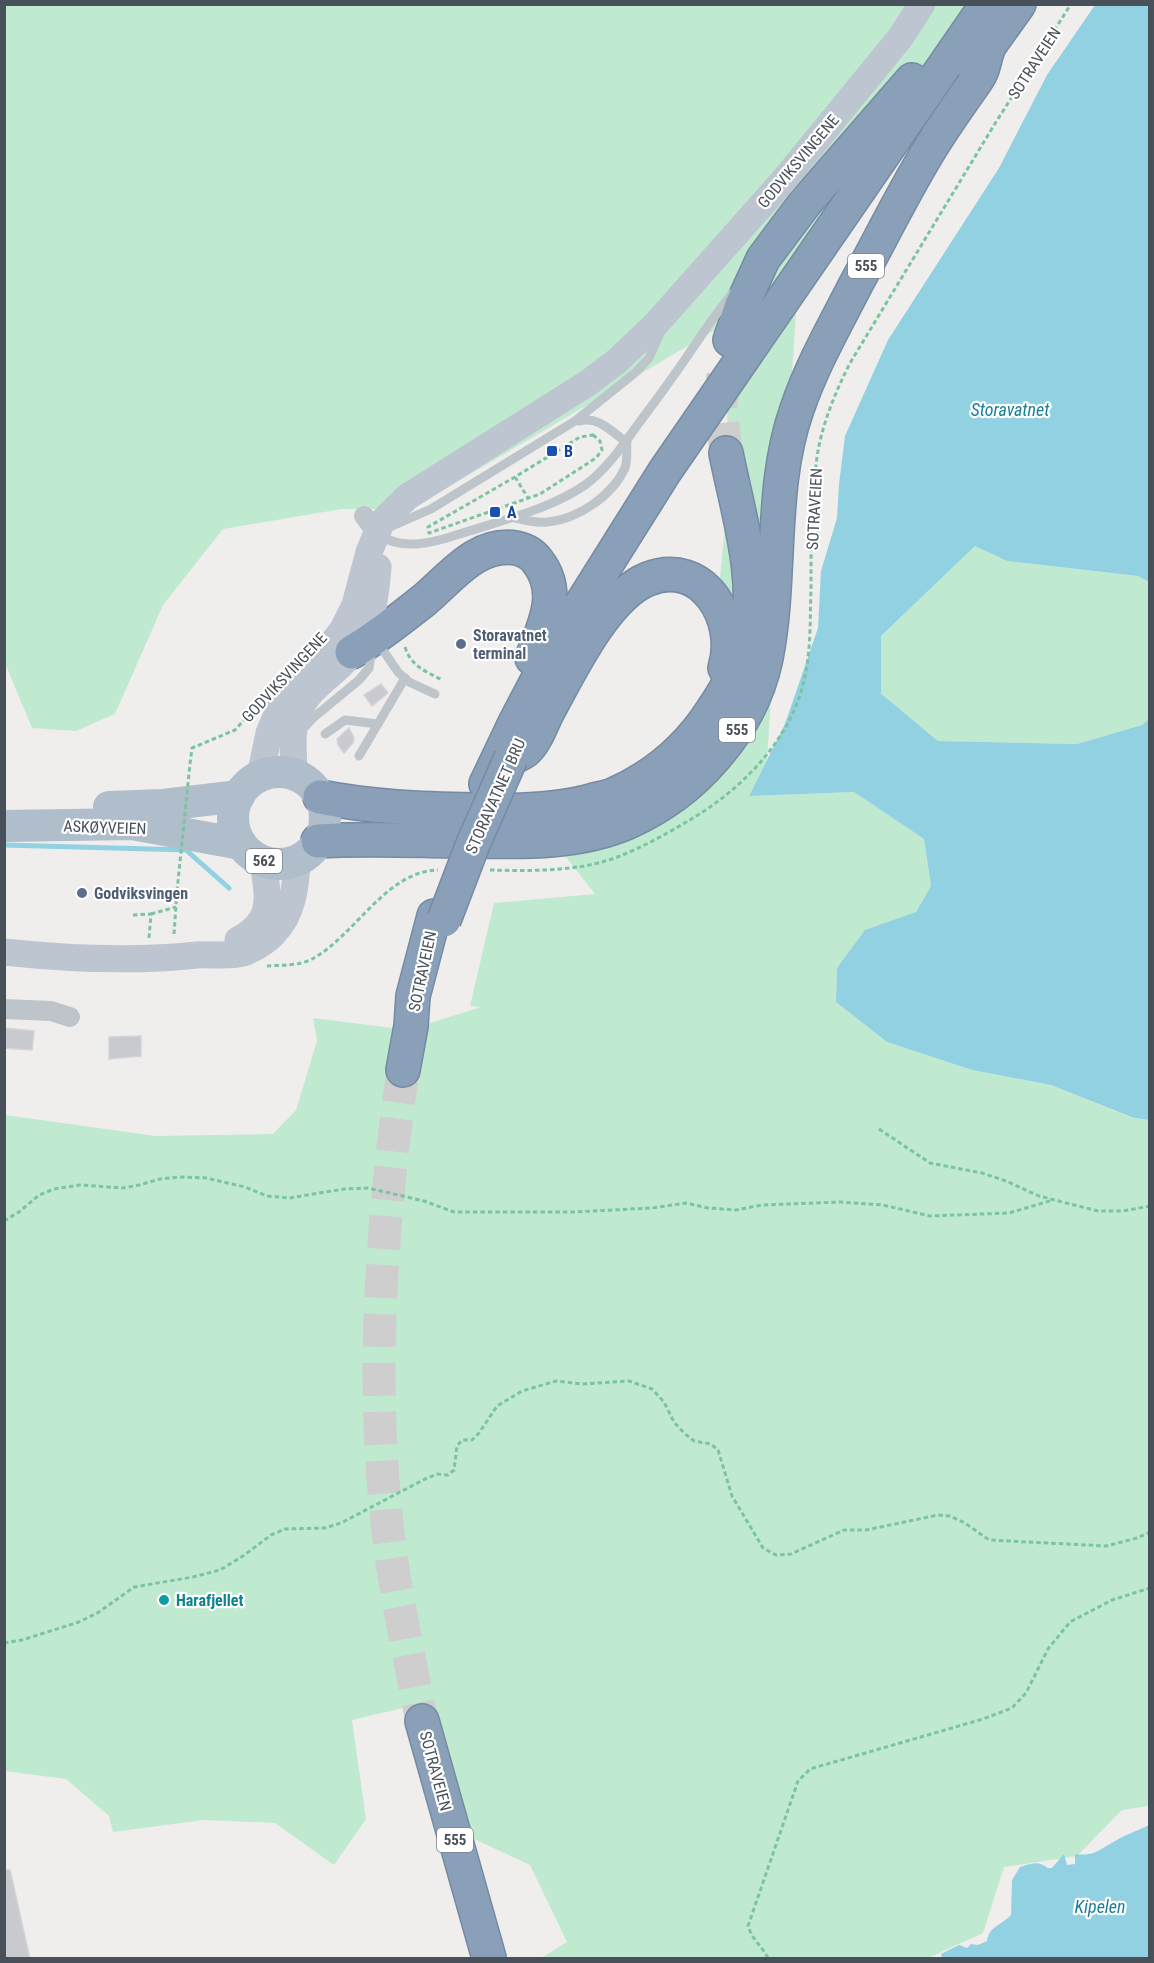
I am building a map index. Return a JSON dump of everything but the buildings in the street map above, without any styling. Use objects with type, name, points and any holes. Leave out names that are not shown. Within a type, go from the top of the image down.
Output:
[{"type":"highway","points":[[730,340],[742,305],[763,260],[805,203],[931,58],[970,4]]},
{"type":"highway","name":"555","points":[[816,270],[987,4]]},
{"type":"highway","name":"555","points":[[546,677],[587,593],[665,471],[1019,4]]},
{"type":"highway","name":"555","points":[[308,851],[366,840],[537,841],[602,830],[627,822],[660,805],[682,789],[727,744],[746,716],[766,659],[771,621],[780,491],[796,410],[833,327],[897,206],[929,150],[981,72],[987,49]]},
{"type":"highway","name":"555","points":[[320,797],[403,808],[442,810],[522,811],[565,807],[611,796],[635,783],[679,753],[706,720],[728,687],[739,664],[746,640],[750,599],[747,558],[726,453]]},
{"type":"highway","name":"555","points":[[361,640],[432,593],[457,569],[474,557],[490,549],[504,546],[523,549],[544,569],[550,585],[551,597],[543,627],[546,677]]},
{"type":"highway","name":"555","points":[[546,677],[625,593],[647,579],[663,575],[691,578],[707,590],[720,606],[728,638],[728,656],[706,720]]},
{"type":"highway","name":"STORAVATNET BRU","points":[[439,918],[511,758],[527,750],[546,677]]},
{"type":"highway","name":"STORAVATNET BRU","points":[[439,918],[483,791],[546,677]]},
{"type":"highway","name":"SOTRAVEIEN","points":[[403,1070],[411,1026],[423,1001],[439,918]]},
{"type":"highway","name":"SOTRAVEIEN","points":[[422,1722],[489,1959]]},
{"type":"main road","name":"GODVIKSVINGENE","points":[[294,775],[294,728],[299,711],[310,692],[343,663],[361,640],[372,616],[376,597],[378,563],[370,524],[381,523],[407,497],[588,383],[617,361],[668,312],[783,181],[900,38],[922,4]]},
{"type":"main road","name":"GODVIKSVINGENE","points":[[250,786],[283,700],[331,645],[361,640]]},
{"type":"main road","points":[[4,952],[124,960],[201,955],[223,956],[253,949],[275,933],[289,911],[308,851],[323,831],[325,819],[320,797],[304,780],[294,775],[277,773],[250,786]]},
{"type":"main road","name":"562","points":[[250,786],[234,815],[236,835],[252,853],[280,864],[308,851]]},
{"type":"main road","name":"ASKØYVEIEN","points":[[4,810],[163,805],[250,786]]},
{"type":"main road","name":"ASKØYVEIEN","points":[[4,826],[132,824],[252,853]]},
{"type":"main road","points":[[201,955],[226,946],[252,932],[261,922],[266,910],[268,892],[252,853]]},
{"type":"street","points":[[4,1009],[51,1011],[70,1017]]},
{"type":"lane","points":[[370,524],[383,538],[408,545],[424,544],[510,517],[568,495],[586,484],[603,469],[627,440],[724,304],[763,260]]},
{"type":"lane","name":"GODVIKSVINGENE","points":[[370,524],[431,509],[575,422],[636,372],[649,358],[657,344],[668,312]]},
{"type":"lane","points":[[575,422],[586,419],[596,420],[622,439],[627,440]]},
{"type":"lane","points":[[510,517],[548,522],[569,516],[594,503],[612,487],[626,466],[627,440]]},
{"type":"lane","points":[[361,640],[405,678],[416,686],[435,694]]},
{"type":"lane","points":[[359,756],[405,678]]},
{"type":"lane","points":[[325,734],[345,720],[378,724]]},
{"type":"path","name":"SOTRAVEIEN","points":[[483,870],[553,869],[594,864],[620,856],[673,830],[708,808],[753,771],[774,746],[793,712],[806,672],[810,630],[812,523],[818,456],[828,411],[837,388],[990,132],[1071,4]]},
{"type":"path","points":[[592,435],[600,441],[602,450],[596,458],[540,494],[528,498],[429,533],[428,527],[580,437],[592,435]]},
{"type":"path","points":[[515,477],[528,498]]},
{"type":"path","name":"GODVIKSVINGENE","points":[[174,942],[192,748],[235,730],[257,706]]},
{"type":"path","points":[[261,967],[311,960],[336,941],[394,887],[416,874],[431,871]]},
{"type":"path","points":[[133,915],[151,914],[176,907]]},
{"type":"path","points":[[149,942],[151,914]]},
{"type":"path","points":[[879,1129],[930,1163],[982,1173],[1053,1200],[1098,1211],[1123,1211],[1149,1206]]},
{"type":"path","points":[[4,1221],[39,1195],[54,1189],[80,1185],[123,1188],[160,1179],[181,1177],[206,1178],[245,1187],[267,1196],[289,1198],[344,1189],[368,1188],[424,1201],[454,1212],[573,1212],[652,1208],[686,1203],[708,1208],[736,1210],[762,1205],[840,1202],[882,1205],[930,1216],[1009,1214],[1053,1200]]},
{"type":"path","points":[[4,1643],[22,1640],[79,1622],[99,1612],[134,1587],[194,1577],[220,1570],[271,1535],[285,1529],[326,1528],[341,1523],[425,1479],[436,1474],[448,1474],[454,1470],[457,1446],[462,1440],[472,1440],[497,1406],[522,1391],[556,1381],[582,1383],[629,1381],[652,1389],[664,1402],[674,1422],[684,1433],[694,1442],[711,1444],[718,1450],[732,1496],[763,1548],[776,1555],[791,1554],[844,1530],[866,1530],[938,1515],[950,1516],[965,1523],[989,1540],[1106,1546],[1137,1538],[1149,1532]]},
{"type":"path","points":[[768,1959],[765,1952],[752,1939],[748,1926],[798,1781],[810,1769],[983,1719],[1012,1708],[1026,1693],[1048,1649],[1070,1622],[1112,1600],[1149,1588]]},
{"type":"green space","points":[[5,5],[1018,5],[968,54],[799,265],[767,760],[749,796],[854,792],[924,839],[931,886],[916,912],[837,968],[836,1002],[887,1042],[972,1070],[1051,1085],[1133,1118],[1149,1120],[1149,1806],[1122,1810],[1077,1856],[1004,1867],[983,1933],[928,1958],[541,1958],[567,1942],[530,1865],[453,1829],[454,1789],[416,1705],[352,1720],[366,1819],[334,1865],[275,1823],[204,1820],[113,1832],[109,1816],[66,1779],[5,1771],[5,1115],[156,1136],[273,1134],[296,1110],[317,1041],[313,1018],[408,1030],[481,1007],[470,1006],[494,903],[595,894],[547,833],[655,787],[710,680],[729,485],[725,324],[411,509],[342,509],[223,529],[163,605],[115,714],[76,731],[32,728],[4,661]]},
{"type":"green space","points":[[975,546],[1007,561],[1138,576],[1149,582],[1149,719],[1142,725],[1077,744],[938,741],[881,694],[881,636]]},
{"type":"water","name":"Storavatnet","points":[[1095,5],[1149,5],[1149,582],[1138,576],[1007,561],[975,546],[881,636],[881,694],[938,741],[1077,744],[1142,725],[1149,719],[1149,1120],[1134,1118],[1051,1085],[972,1070],[887,1042],[836,1002],[837,968],[865,930],[916,912],[931,886],[924,839],[854,792],[749,796],[785,724],[818,628],[821,571],[837,518],[845,436],[888,340],[999,168],[1047,75]]},
{"type":"water","name":"Kipelen","points":[[1149,1825],[1149,1958],[942,1958],[941,1954],[959,1945],[967,1948],[971,1944],[978,1945],[987,1941],[990,1932],[1011,1915],[1012,1880],[1020,1867],[1037,1863],[1052,1868],[1064,1854],[1067,1865],[1075,1864],[1075,1854],[1094,1853],[1119,1838]]},
{"type":"waterway","points":[[4,845],[186,850],[229,888]]},
{"type":"tunnel","points":[[723,374],[721,407],[726,453]]},
{"type":"tunnel","points":[[403,1070],[383,1252],[379,1373],[380,1434],[391,1556],[422,1721]]},
{"type":"place","name":"B","points":[[552,451]]},
{"type":"place","name":"A","points":[[495,512]]},
{"type":"place","name":"Storavatnet terminal","points":[[461,644]]},
{"type":"place","name":"Godviksvingen","points":[[82,893]]},
{"type":"place","name":"Harafjellet","points":[[164,1600]]}]
